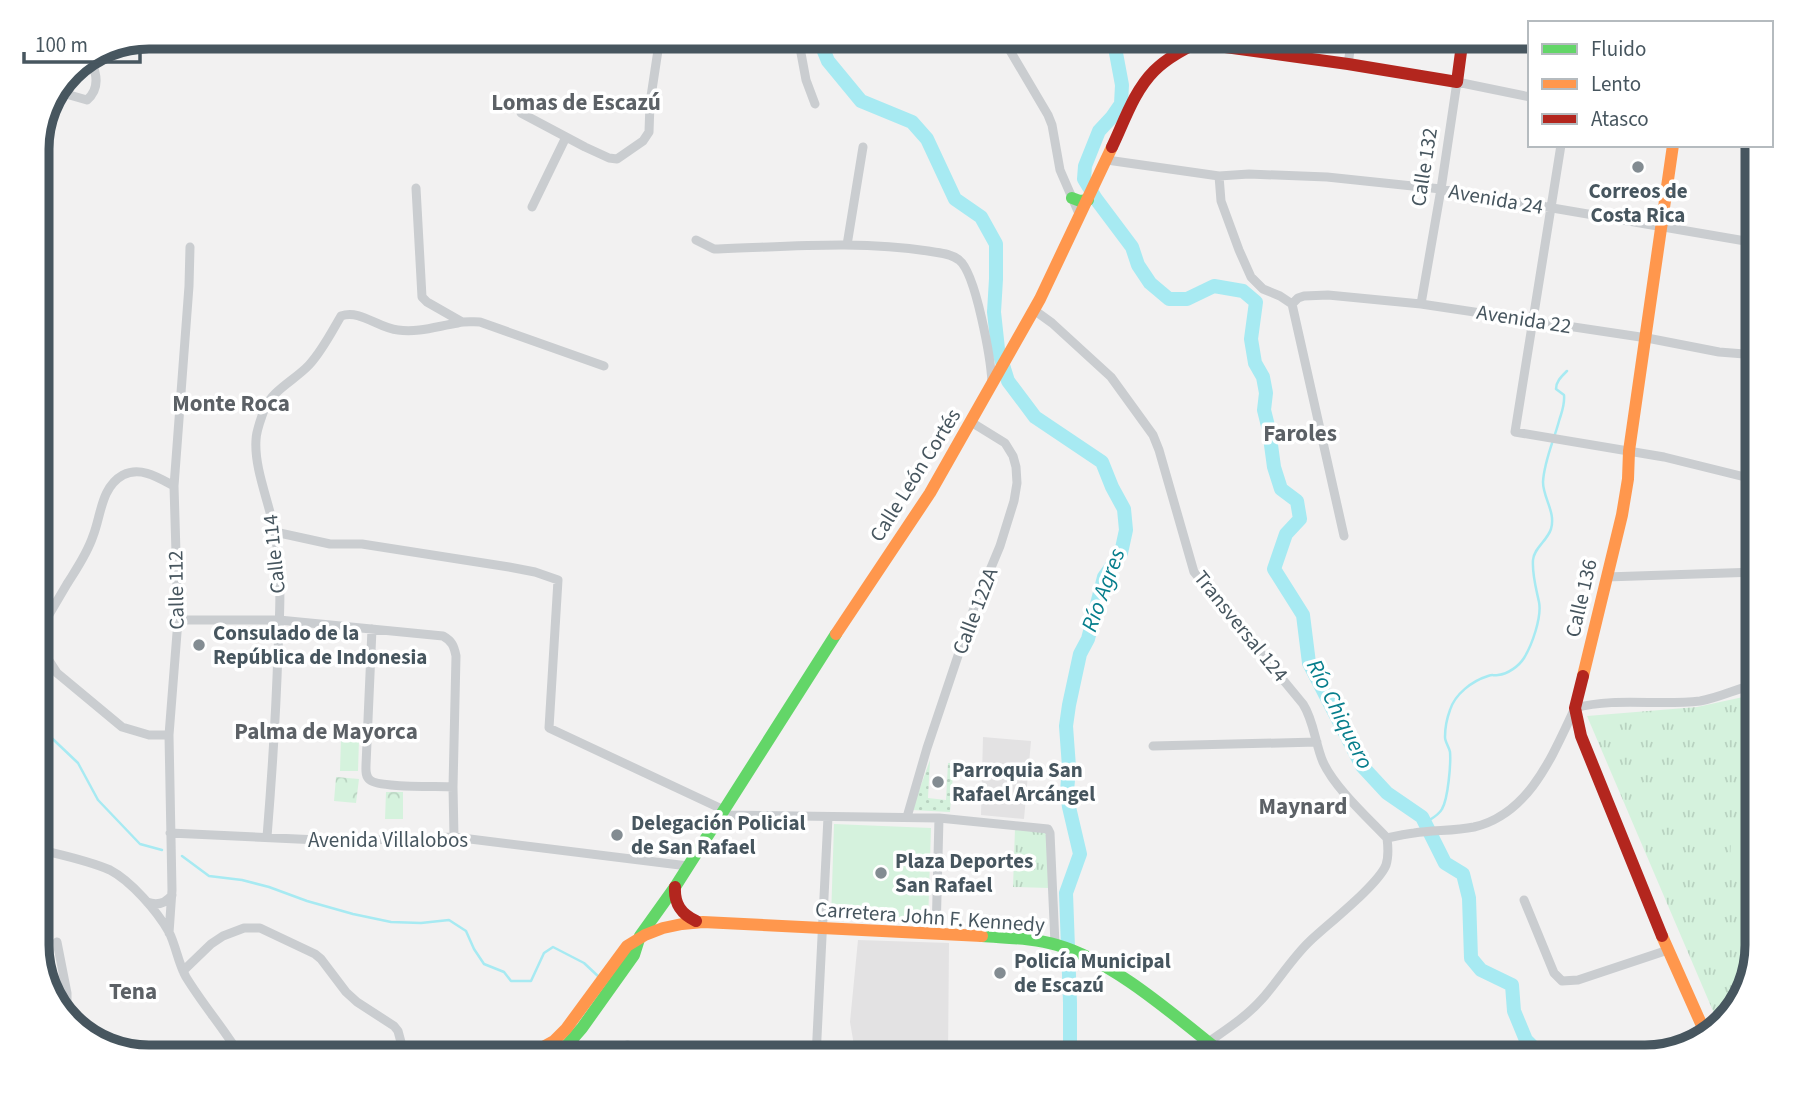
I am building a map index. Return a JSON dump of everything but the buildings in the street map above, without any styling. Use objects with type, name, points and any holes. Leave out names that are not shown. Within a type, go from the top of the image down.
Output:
[{"type":"main road","points":[[1177,55],[1178,49]]},
{"type":"main road","name":"Calle León Cortés","points":[[548,1045],[566,1029],[627,946],[640,936],[675,887],[798,692],[930,494],[1034,310],[1136,97],[1156,69],[1187,49]]},
{"type":"main road","points":[[1268,49],[1457,82]]},
{"type":"main road","name":"Calle 132","points":[[1457,82],[1461,49]]},
{"type":"main road","name":"Calle 136","points":[[1673,147],[1622,515],[1575,708],[1581,736],[1702,1027]]},
{"type":"main road","points":[[1072,198],[1080,201],[1091,194]]},
{"type":"main road","points":[[675,887],[677,907],[692,920],[703,922]]},
{"type":"main road","name":"Carretera John F. Kennedy","points":[[640,936],[671,925],[703,922],[1013,938],[1059,946],[1081,953],[1130,982],[1210,1045]]},
{"type":"main road","points":[[636,952],[650,938],[671,925]]},
{"type":"main road","name":"Calle León Cortés","points":[[565,1045],[582,1028],[636,952],[640,936]]},
{"type":"street","points":[[521,113],[609,158],[617,159],[643,141],[649,132],[650,103],[658,49]]},
{"type":"street","points":[[801,49],[806,80],[815,104]]},
{"type":"street","points":[[1009,49],[1048,115],[1060,170],[1080,216]]},
{"type":"street","points":[[1348,64],[1350,49]]},
{"type":"street","points":[[66,94],[87,100],[93,95],[97,84],[94,66]]},
{"type":"street","points":[[1457,82],[1528,97]]},
{"type":"street","name":"Calle 132","points":[[1421,304],[1457,82]]},
{"type":"street","points":[[532,207],[566,137]]},
{"type":"street","points":[[846,245],[863,147]]},
{"type":"street","points":[[1561,147],[1516,432],[1664,457],[1745,477]]},
{"type":"street","name":"Avenida 24","points":[[1107,160],[1219,176],[1249,174],[1327,177],[1441,190],[1745,241]]},
{"type":"street","points":[[1219,176],[1220,201],[1251,277],[1263,289],[1292,304],[1344,536]]},
{"type":"street","points":[[416,188],[422,297],[426,302],[462,322],[480,322],[604,366]]},
{"type":"street","points":[[696,240],[714,249],[897,246],[948,254],[960,260],[968,271],[995,379]]},
{"type":"street","name":"Calle 112","points":[[169,933],[172,895],[169,735],[178,620],[174,486],[190,247]]},
{"type":"street","name":"Avenida 22","points":[[1292,304],[1304,296],[1328,295],[1421,304],[1745,354]]},
{"type":"street","name":"Transversal 124","points":[[1034,310],[1111,377],[1153,435],[1194,572],[1303,704],[1327,772],[1387,838]]},
{"type":"street","name":"Calle 114","points":[[267,837],[276,721],[279,620],[278,553],[256,460],[256,438],[265,407],[270,398],[308,365],[341,316],[353,313],[384,327],[417,331],[462,322]]},
{"type":"street","name":"Calle 122A","points":[[907,817],[972,611],[1000,546],[1017,483],[1016,467],[1009,448],[971,422]]},
{"type":"street","points":[[49,615],[87,553],[102,504],[111,486],[121,476],[140,472],[154,475],[174,486]]},
{"type":"street","points":[[275,533],[330,544],[362,544],[496,565],[535,572],[558,580],[549,728],[722,813],[939,818],[1048,830],[1059,946]]},
{"type":"street","points":[[1605,577],[1745,572]]},
{"type":"street","points":[[178,620],[279,620],[443,636],[451,640],[455,648],[454,837]]},
{"type":"street","points":[[372,629],[367,777],[372,782],[383,784],[453,787]]},
{"type":"street","points":[[49,661],[57,673],[122,727],[149,735],[169,735]]},
{"type":"street","points":[[1207,1043],[1242,1019],[1309,942],[1372,885],[1386,865],[1389,849],[1387,838],[1474,827],[1502,817],[1534,787],[1575,708],[1592,703],[1701,701],[1745,688]]},
{"type":"street","points":[[1562,736],[1581,736]]},
{"type":"street","points":[[1153,746],[1317,743]]},
{"type":"street","points":[[817,1045],[828,817]]},
{"type":"street","points":[[936,934],[939,818]]},
{"type":"street","name":"Avenida Villalobos","points":[[170,833],[340,841],[454,837],[688,866]]},
{"type":"street","points":[[49,852],[110,871],[128,883],[147,902],[169,933],[183,971],[234,1045]]},
{"type":"street","points":[[147,902],[163,903],[172,895]]},
{"type":"street","points":[[1524,900],[1554,973],[1562,981],[1578,981],[1668,950]]},
{"type":"street","points":[[183,971],[223,936],[244,928],[260,928],[315,954],[352,998],[394,1026],[402,1045]]},
{"type":"street","points":[[58,942],[67,1002]]},
{"type":"shaded area","points":[[983,737],[1031,741],[1024,819],[981,815]]},
{"type":"shaded area","points":[[858,940],[949,943],[948,1045],[854,1045],[850,1022]]},
{"type":"green space","points":[[1745,697],[1744,958],[1742,971],[1732,995],[1715,1017],[1587,716],[1697,707]]},
{"type":"green space","points":[[341,738],[359,739],[358,771],[340,771]]},
{"type":"green space","points":[[930,760],[928,798],[946,800],[948,763],[954,763],[950,812],[912,810]]},
{"type":"green space","points":[[336,777],[359,779],[356,803],[334,801]]},
{"type":"green space","points":[[386,792],[403,792],[403,819],[385,819]]},
{"type":"green space","name":"Plaza Deportes San Rafael","points":[[834,824],[931,828],[928,923],[831,919]]},
{"type":"green space","points":[[1015,828],[1047,832],[1049,888],[1013,887]]},
{"type":"green space","points":[[1731,836],[1744,836],[1743,865],[1730,864]]},
{"type":"waterway","name":"Río Agres","points":[[823,49],[828,61],[861,101],[912,122],[927,139],[955,199],[981,217],[996,244],[994,312],[998,349],[1008,381],[1035,417],[1102,462],[1124,509],[1126,530],[1121,553],[1104,577],[1088,639],[1080,654],[1066,726],[1069,767],[1067,792],[1080,854],[1066,893],[1070,1045]]},
{"type":"waterway","name":"Río Chiquero","points":[[1115,49],[1122,85],[1121,104],[1099,131],[1085,166],[1084,179],[1132,247],[1138,265],[1150,283],[1169,299],[1187,299],[1214,286],[1243,291],[1256,302],[1251,339],[1255,363],[1263,377],[1266,393],[1264,410],[1274,467],[1281,489],[1297,501],[1300,519],[1286,534],[1274,569],[1303,615],[1309,663],[1362,766],[1387,793],[1422,817],[1445,863],[1463,874],[1469,898],[1471,958],[1481,970],[1512,985],[1514,1011],[1526,1040],[1531,1045]]},
{"type":"waterway","points":[[1425,823],[1441,811],[1446,798],[1450,757],[1445,734],[1452,704],[1476,681],[1490,675],[1506,673],[1516,667],[1522,661],[1536,631],[1540,608],[1533,560],[1551,529],[1552,517],[1543,482],[1547,458],[1564,405],[1564,395],[1556,386],[1567,371]]},
{"type":"waterway","points":[[49,735],[78,763],[98,800],[140,844],[162,850]]},
{"type":"waterway","points":[[182,856],[209,876],[269,887],[353,914],[391,922],[449,920],[466,931],[484,964],[504,972],[511,981],[531,981],[544,953],[553,947],[584,963],[599,977]]},
{"type":"traffic: fast","points":[[1072,198],[1088,200]]},
{"type":"traffic: fast","points":[[567,1045],[634,955],[640,936],[675,887],[836,634]]},
{"type":"traffic: fast","points":[[982,936],[1039,941],[1079,953],[1102,964],[1146,993],[1212,1045]]},
{"type":"traffic: slow","points":[[836,634],[930,493],[1040,299],[1112,147]]},
{"type":"traffic: slow","points":[[1583,676],[1622,515],[1673,147]]},
{"type":"traffic: slow","points":[[547,1045],[566,1029],[627,946],[663,928],[703,922],[982,936]]},
{"type":"traffic: slow","points":[[1662,936],[1702,1027]]},
{"type":"traffic: jam","points":[[1112,147],[1135,97],[1147,79],[1166,60],[1184,49]]},
{"type":"traffic: jam","points":[[1239,49],[1457,82],[1461,49]]},
{"type":"traffic: jam","points":[[1583,676],[1575,708],[1581,736],[1662,936]]},
{"type":"traffic: jam","points":[[675,887],[680,908],[696,921]]},
{"type":"place","name":"Correos de Costa Rica","points":[[1638,167]]},
{"type":"place","name":"Consulado de la República de Indonesia","points":[[199,645]]},
{"type":"place","name":"Parroquia San Rafael Arcángel","points":[[938,782]]},
{"type":"place","name":"Delegación Policial de San Rafael","points":[[617,835]]},
{"type":"place","name":"Plaza Deportes San Rafael","points":[[881,873]]},
{"type":"place","name":"Policía Municipal de Escazú","points":[[1000,973]]},
{"type":"district","name":"Lomas de Escazú","points":[[576,102]]},
{"type":"district","name":"Monte Roca","points":[[231,403]]},
{"type":"district","name":"Faroles","points":[[1300,433]]},
{"type":"district","name":"Palma de Mayorca","points":[[326,731]]},
{"type":"district","name":"Maynard","points":[[1303,806]]},
{"type":"district","name":"Tena","points":[[133,991]]}]
